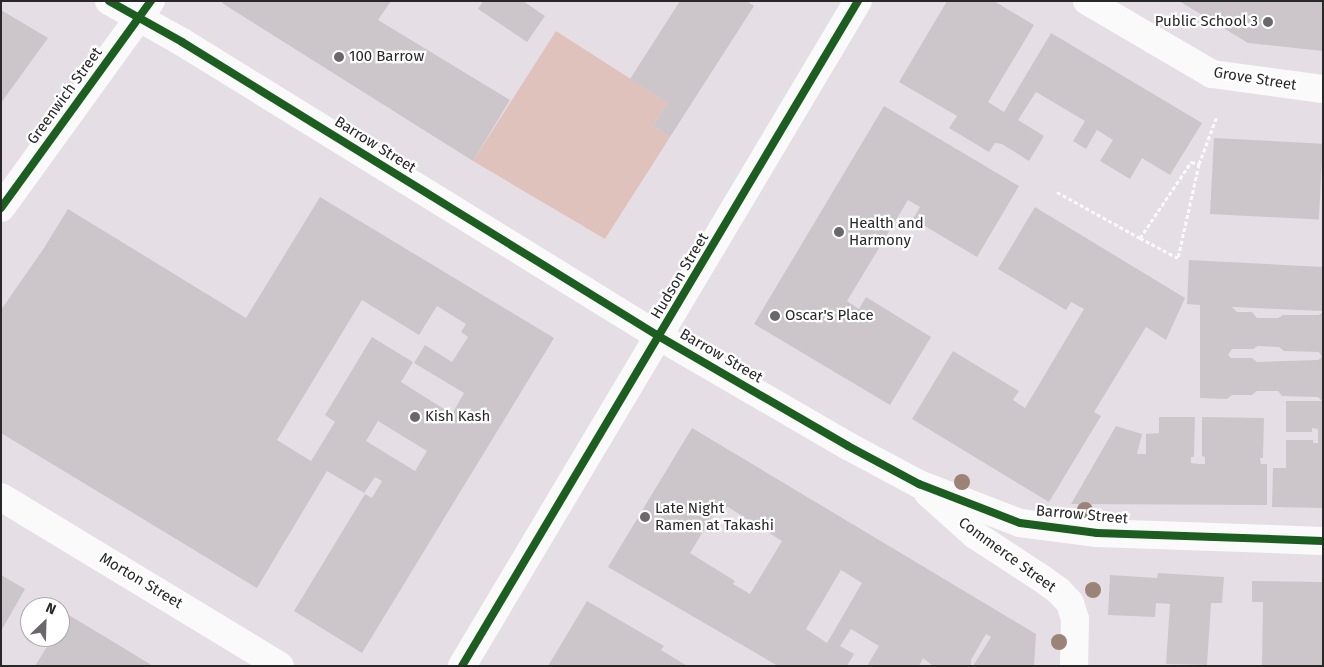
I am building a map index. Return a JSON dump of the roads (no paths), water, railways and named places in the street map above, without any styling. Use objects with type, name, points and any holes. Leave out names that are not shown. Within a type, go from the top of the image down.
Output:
[{"type":"street","name":"Barrow Street","points":[[109,1],[144,10],[182,42],[660,336],[848,446],[919,484],[1020,523],[1098,533],[1323,541]]},
{"type":"street","name":"Hudson Street","points":[[462,666],[858,1]]},
{"type":"street","name":"Grove Street","points":[[1087,1],[1212,74],[1323,89]]},
{"type":"street","name":"Greenwich Street","points":[[1,208],[144,10]]},
{"type":"street","name":"Commerce Street","points":[[919,484],[975,535],[1041,578],[1059,591],[1070,603],[1075,619],[1074,666]]},
{"type":"street","name":"Morton Street","points":[[1,497],[280,666]]},
{"type":"place","name":"Public School 3","points":[[1268,22]]},
{"type":"place","name":"100 Barrow","points":[[339,57]]},
{"type":"place","name":"Health and Harmony","points":[[839,232]]},
{"type":"place","name":"Oscar's Place","points":[[775,316]]},
{"type":"place","name":"Kish Kash","points":[[415,417]]},
{"type":"place","name":"Late Night Ramen at Takashi","points":[[645,517]]}]
